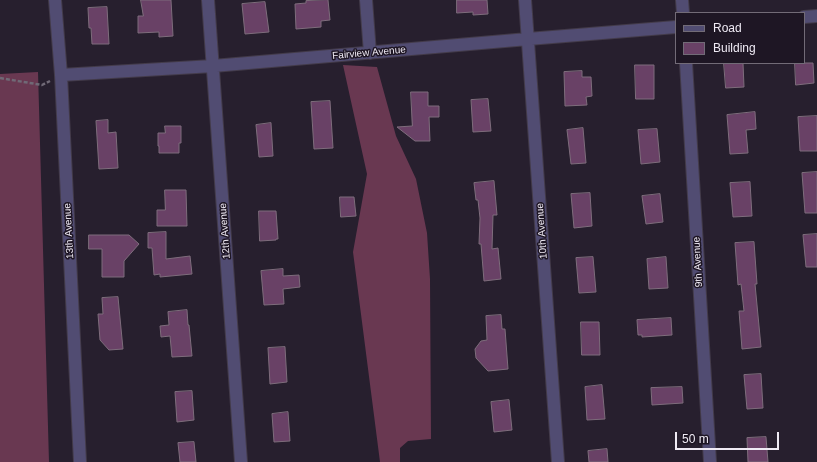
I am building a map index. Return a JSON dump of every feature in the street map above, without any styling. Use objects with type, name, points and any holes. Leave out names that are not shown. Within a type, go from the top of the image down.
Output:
[{"type":"street","name":"13th Avenue","points":[[55,0],[61,75],[80,462]]},
{"type":"street","name":"12th Avenue","points":[[208,0],[241,462]]},
{"type":"street","points":[[366,0],[370,53]]},
{"type":"street","name":"10th Avenue","points":[[526,0],[558,462]]},
{"type":"street","points":[[682,0],[683,12]]},
{"type":"street","points":[[805,17],[817,16]]},
{"type":"street","name":"Fairview Avenue","points":[[61,75],[213,66],[675,27]]},
{"type":"street","name":"9th Avenue","points":[[686,64],[710,462]]},
{"type":"path","points":[[0,78],[42,85],[61,75]]},
{"type":"shaded area","points":[[343,65],[377,67],[396,136],[416,179],[427,233],[430,279],[431,439],[408,441],[400,448],[400,462],[380,462],[353,252],[367,174]]},
{"type":"shaded area","points":[[38,72],[49,462],[0,462],[0,74]]},
{"type":"building","points":[[141,0],[171,0],[173,36],[159,37],[159,32],[138,33],[138,16],[143,16]]},
{"type":"building","points":[[328,0],[330,20],[321,21],[321,27],[296,29],[295,4],[306,3],[306,1]]},
{"type":"building","points":[[457,0],[487,0],[488,14],[473,15],[473,12],[457,13]]},
{"type":"building","points":[[265,2],[269,32],[245,34],[242,4]]},
{"type":"building","points":[[107,7],[109,44],[92,44],[91,28],[89,28],[88,8]]},
{"type":"building","points":[[813,63],[814,83],[796,85],[795,64]]},
{"type":"building","points":[[724,64],[743,64],[744,87],[726,88]]},
{"type":"building","points":[[635,65],[654,65],[654,99],[636,99]]},
{"type":"building","points":[[582,71],[582,77],[591,77],[592,96],[586,97],[587,105],[565,106],[564,72]]},
{"type":"building","points":[[411,92],[428,92],[428,106],[439,106],[439,117],[429,117],[430,141],[415,141],[397,127],[412,126]]},
{"type":"building","points":[[488,99],[491,131],[473,132],[471,100]]},
{"type":"building","points":[[330,101],[333,148],[314,149],[311,102]]},
{"type":"building","points":[[755,112],[756,129],[746,130],[748,153],[730,154],[727,115]]},
{"type":"building","points":[[817,116],[817,151],[800,151],[798,117]]},
{"type":"building","points":[[108,120],[108,133],[116,132],[118,168],[99,169],[96,121]]},
{"type":"building","points":[[271,123],[273,156],[259,157],[256,125]]},
{"type":"building","points":[[165,126],[181,126],[181,143],[179,143],[179,153],[159,153],[158,133],[165,133]]},
{"type":"building","points":[[583,128],[586,163],[571,164],[567,130]]},
{"type":"building","points":[[657,129],[660,162],[641,164],[638,130]]},
{"type":"building","points":[[817,172],[817,213],[805,213],[802,173]]},
{"type":"building","points":[[494,181],[497,215],[493,215],[492,249],[498,248],[501,279],[484,281],[481,244],[479,244],[480,218],[474,183]]},
{"type":"building","points":[[750,182],[752,216],[733,217],[730,183]]},
{"type":"building","points":[[165,190],[186,190],[187,226],[157,226],[157,210],[165,210]]},
{"type":"building","points":[[590,193],[592,226],[574,228],[571,194]]},
{"type":"building","points":[[660,194],[663,222],[646,224],[642,196]]},
{"type":"building","points":[[340,197],[354,197],[356,216],[341,217]]},
{"type":"building","points":[[259,211],[276,211],[278,239],[260,241]]},
{"type":"building","points":[[166,232],[166,259],[190,256],[192,274],[160,277],[160,274],[154,275],[152,248],[148,248],[148,233]]},
{"type":"building","points":[[817,234],[817,267],[806,267],[803,235]]},
{"type":"building","points":[[89,235],[129,235],[139,244],[124,261],[124,277],[102,277],[102,249],[89,249]]},
{"type":"building","points":[[754,242],[757,284],[755,284],[761,347],[742,349],[739,311],[744,311],[741,284],[738,285],[735,243]]},
{"type":"building","points":[[593,257],[596,292],[579,293],[576,258]]},
{"type":"building","points":[[666,257],[668,288],[649,289],[647,259]]},
{"type":"building","points":[[283,269],[283,276],[299,275],[300,287],[283,289],[284,304],[264,305],[261,271]]},
{"type":"building","points":[[118,297],[123,349],[109,350],[100,340],[98,314],[103,314],[102,298]]},
{"type":"building","points":[[187,310],[192,356],[172,357],[170,336],[161,337],[160,326],[169,325],[168,312]]},
{"type":"building","points":[[501,315],[502,329],[505,329],[508,369],[488,371],[476,358],[475,349],[481,341],[487,340],[486,316]]},
{"type":"building","points":[[671,318],[672,335],[642,337],[642,335],[638,335],[637,320]]},
{"type":"building","points":[[581,322],[599,322],[600,355],[582,355]]},
{"type":"building","points":[[285,347],[287,382],[270,384],[268,348]]},
{"type":"building","points":[[761,374],[763,408],[747,409],[744,375]]},
{"type":"building","points":[[602,385],[605,419],[587,420],[585,387]]},
{"type":"building","points":[[682,387],[683,403],[652,405],[651,388]]},
{"type":"building","points":[[192,391],[194,420],[177,422],[175,392]]},
{"type":"building","points":[[509,400],[512,430],[494,432],[491,402]]},
{"type":"building","points":[[288,412],[290,441],[274,442],[272,414]]},
{"type":"building","points":[[766,437],[768,462],[748,462],[747,438]]},
{"type":"building","points":[[194,442],[196,462],[180,462],[178,443]]},
{"type":"building","points":[[607,449],[608,462],[589,462],[588,451]]}]
